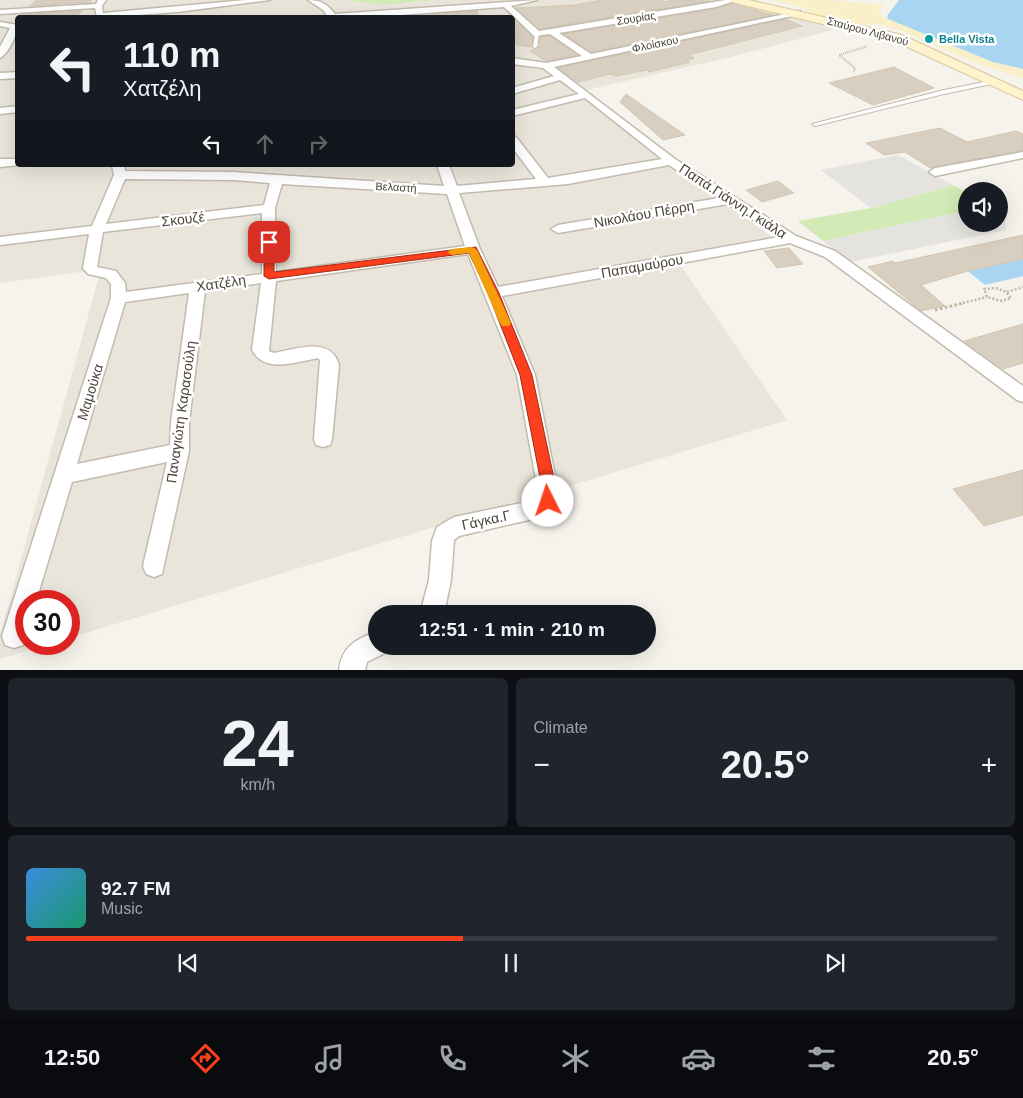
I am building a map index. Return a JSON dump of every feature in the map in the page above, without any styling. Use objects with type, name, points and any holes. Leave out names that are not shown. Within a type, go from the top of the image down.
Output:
[{"type":"main road","name":"Σταύρου Λιβανού","points":[[735,0],[898,38],[1023,96]]},
{"type":"street","points":[[138,15],[177,14],[253,6],[266,0]]},
{"type":"street","points":[[312,0],[326,8],[331,15]]},
{"type":"street","points":[[357,15],[492,4],[507,6],[516,2],[532,0]]},
{"type":"street","name":"Σουρίας","points":[[537,34],[716,5],[735,0]]},
{"type":"street","points":[[0,12],[100,3]]},
{"type":"street","points":[[507,6],[537,34]]},
{"type":"street","name":"Φλοίσκου","points":[[515,61],[546,66],[797,13]]},
{"type":"street","points":[[0,24],[15,27]]},
{"type":"street","points":[[1,52],[15,29]]},
{"type":"street","points":[[552,32],[591,58]]},
{"type":"street","name":"Παπά.Γιάννη.Γκιάλα","points":[[546,66],[587,95],[671,161],[791,239],[830,254],[1023,396]]},
{"type":"street","points":[[0,76],[15,75]]},
{"type":"street","points":[[515,90],[561,77]]},
{"type":"street","points":[[515,112],[587,95]]},
{"type":"street","points":[[0,111],[15,109]]},
{"type":"street","points":[[515,144],[545,182]]},
{"type":"street","points":[[936,172],[1023,155]]},
{"type":"street","points":[[0,163],[15,160]]},
{"type":"street","name":"Βελαστή","points":[[118,170],[450,190],[568,180],[671,161]]},
{"type":"street","points":[[233,176],[240,167]]},
{"type":"street","points":[[444,167],[450,190]]},
{"type":"street","points":[[118,170],[97,230],[90,268],[93,271],[111,274],[118,283],[119,298]]},
{"type":"street","points":[[277,180],[269,208],[269,276],[260,350],[263,355],[273,359],[320,352],[328,357],[330,365],[323,439]]},
{"type":"street","name":"Γάγκα.Γ","points":[[434,605],[440,580],[443,541],[448,530],[454,527],[542,508],[548,501],[549,488],[526,375],[494,293],[472,250],[450,190]]},
{"type":"street","name":"Νικολάου Πέρρη","points":[[558,229],[730,200]]},
{"type":"street","name":"Σκουζέ","points":[[0,241],[269,208]]},
{"type":"street","name":"Παπαμαύρου","points":[[494,293],[791,239]]},
{"type":"street","name":"Χατζέλη","points":[[119,298],[269,276],[472,250]]},
{"type":"street","name":"Παναγιώτη Καρασούλη","points":[[154,566],[179,451],[180,422],[198,286]]},
{"type":"street","name":"Μαμούκα","points":[[14,636],[119,298]]},
{"type":"street","points":[[64,475],[179,451]]},
{"type":"street","points":[[352,670],[356,654],[361,649],[368,647]]},
{"type":"lane","points":[[535,47],[537,34]]},
{"type":"lane","points":[[815,124],[944,92],[994,82]]},
{"type":"path","points":[[854,71],[855,68],[838,55],[898,38]]},
{"type":"path","points":[[914,315],[987,297],[1002,302],[1011,298],[1007,292],[995,287],[984,289],[987,297]]},
{"type":"path","points":[[1007,292],[1023,288]]},
{"type":"shaded area","points":[[0,0],[725,0],[840,28],[727,58],[577,92],[649,150],[772,237],[674,256],[787,420],[80,635],[80,590],[15,590],[15,654],[0,659],[0,635],[101,269],[0,283]]},
{"type":"shaded area","points":[[898,155],[953,185],[871,208],[821,170]]},
{"type":"shaded area","points":[[958,213],[958,232],[996,232],[850,262],[823,241]]},
{"type":"green space","points":[[348,0],[433,0],[383,5]]},
{"type":"green space","points":[[953,185],[958,188],[958,213],[823,241],[798,221],[871,208]]},
{"type":"sand","name":"Bella Vista","points":[[769,0],[833,0],[884,5],[878,13],[888,19],[993,62],[1023,69],[1023,78],[978,64],[905,32],[874,23],[864,26],[804,12],[806,8]]},
{"type":"water","points":[[899,0],[1023,0],[1023,69],[993,62],[888,19],[887,16]]},
{"type":"water","points":[[1023,259],[1023,276],[985,285],[968,271]]},
{"type":"building","points":[[37,0],[92,0],[90,2],[30,6]]},
{"type":"building","points":[[602,0],[710,1],[540,29],[516,8],[574,5]]},
{"type":"building","points":[[733,4],[773,15],[591,52],[564,34],[716,9]]},
{"type":"building","points":[[82,11],[78,15],[20,15]]},
{"type":"building","points":[[477,11],[478,15],[430,15]]},
{"type":"building","points":[[785,19],[802,26],[688,55],[694,58],[686,60],[690,62],[649,72],[647,70],[616,76],[610,74],[578,82],[558,68]]},
{"type":"building","points":[[515,21],[533,37],[531,47],[515,44]]},
{"type":"building","points":[[550,36],[577,55],[546,61],[530,51],[539,47],[540,37]]},
{"type":"building","points":[[894,67],[934,88],[873,105],[829,83]]},
{"type":"building","points":[[626,94],[685,135],[663,140],[620,102]]},
{"type":"building","points":[[940,128],[967,142],[1016,131],[1023,134],[1023,150],[930,168],[905,152],[884,155],[866,143]]},
{"type":"building","points":[[778,181],[794,193],[762,202],[746,190]]},
{"type":"building","points":[[1023,235],[1023,259],[968,271],[921,285],[945,306],[921,311],[868,267],[893,261],[895,263]]},
{"type":"building","points":[[789,248],[803,264],[777,268],[764,251]]},
{"type":"building","points":[[1023,324],[1023,363],[1003,369],[964,341]]},
{"type":"building","points":[[1023,470],[1023,515],[984,526],[953,489]]},
{"type":"slow traffic","points":[[452,252],[472,250],[494,293],[506,323]]},
{"type":"place","name":"Bella Vista","points":[[929,39]]},
{"type":"route","points":[[269,242],[269,276],[472,250],[494,293],[526,375],[549,488],[548,501]]}]
